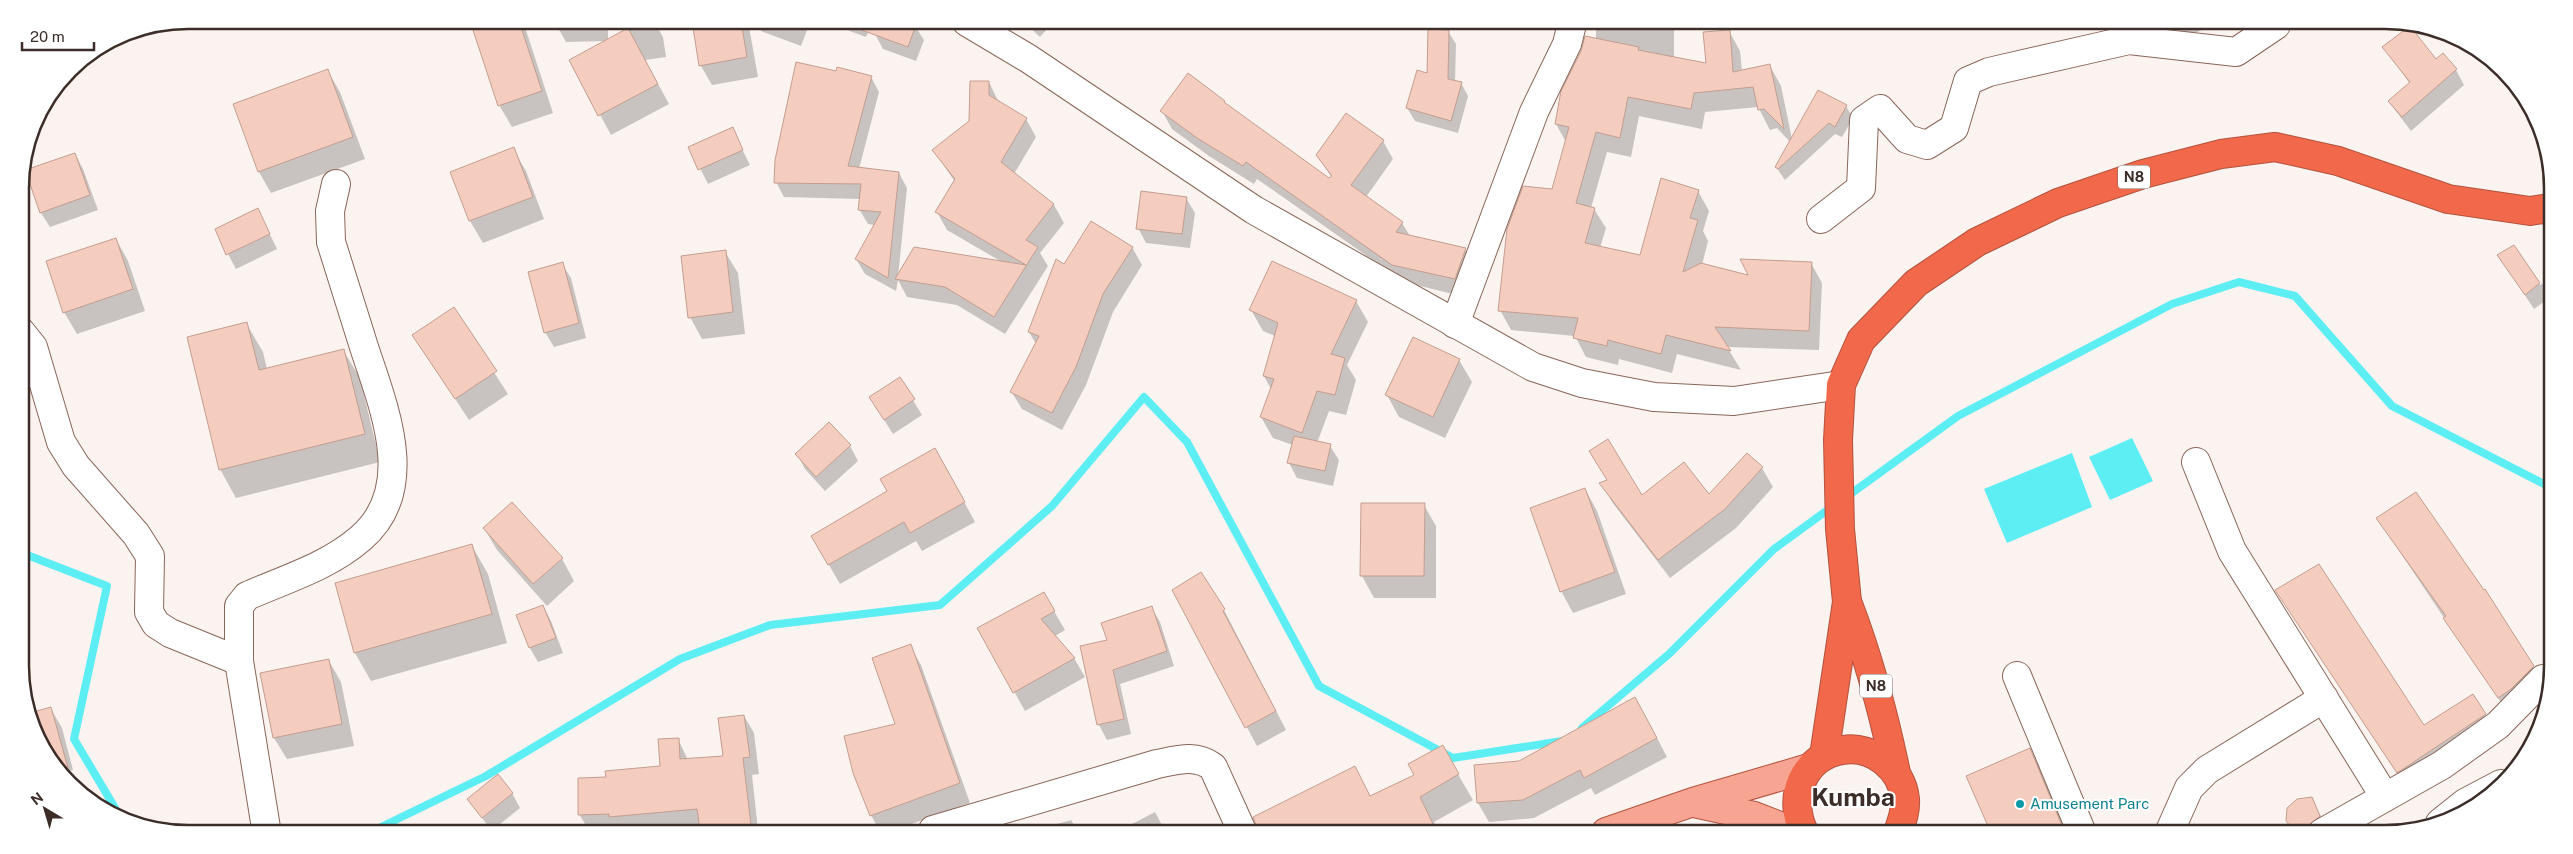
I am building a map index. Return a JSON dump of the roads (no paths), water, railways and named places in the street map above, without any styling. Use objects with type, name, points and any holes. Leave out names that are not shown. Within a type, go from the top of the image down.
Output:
[{"type":"highway","name":"N8","points":[[1896,773],[1884,716],[1864,647],[1847,602],[1840,529],[1838,440],[1841,386],[1861,340],[1916,283],[1977,242],[2058,203],[2143,174],[2221,154],[2275,147],[2338,161],[2448,199],[2530,211],[2544,209]]},
{"type":"highway","name":"N8","points":[[1817,762],[1847,602]]},
{"type":"highway","points":[[1800,825],[1796,802],[1800,784],[1817,762],[1844,750],[1863,751],[1882,759],[1896,773],[1903,786],[1906,800],[1906,825]]},
{"type":"main road","points":[[1626,825],[1817,762]]},
{"type":"main road","points":[[1692,802],[1754,816],[1777,825]]},
{"type":"street","points":[[978,29],[1029,60],[1254,210],[1533,367],[1582,383],[1654,397],[1734,401],[1841,386]]},
{"type":"street","points":[[1455,324],[1534,112],[1567,44],[1571,29]]},
{"type":"street","points":[[1820,219],[1861,188],[1864,120],[1880,109],[1907,138],[1927,145],[1954,128],[1968,80],[1989,72],[2129,40],[2236,52],[2270,29]]},
{"type":"street","points":[[266,825],[239,661],[239,606],[242,600],[336,557],[363,537],[380,517],[391,492],[393,467],[389,426],[331,242],[330,212],[336,184]]},
{"type":"street","points":[[29,341],[33,347],[61,442],[76,466],[136,534],[150,556],[148,612],[156,624],[170,633],[239,661]]},
{"type":"street","points":[[2196,462],[2232,551],[2385,797]]},
{"type":"street","points":[[2018,676],[2079,825]]},
{"type":"street","points":[[2337,825],[2442,765],[2498,725],[2542,679]]},
{"type":"street","points":[[2173,825],[2189,788],[2207,770],[2324,698]]},
{"type":"street","points":[[950,825],[1157,764],[1190,758],[1204,761],[1213,767],[1239,825]]},
{"type":"water","points":[[2132,438],[2153,481],[2110,500],[2089,457]]},
{"type":"water","points":[[2072,453],[2092,507],[2007,543],[1984,489]]},
{"type":"waterway","points":[[1845,498],[1958,416],[2172,304],[2239,282],[2295,296],[2392,406],[2544,484]]},
{"type":"waterway","points":[[385,825],[486,776],[680,659],[770,625],[940,605],[1052,506],[1144,397],[1187,442],[1319,686],[1453,758],[1562,741]]},
{"type":"waterway","points":[[1582,728],[1669,654],[1774,549],[1833,506]]},
{"type":"waterway","points":[[29,556],[107,586],[74,739],[115,807]]},
{"type":"place","name":"Amusement Parc","points":[[2020,804]]},
{"type":"district","name":"Kumba","points":[[1853,797]]}]
